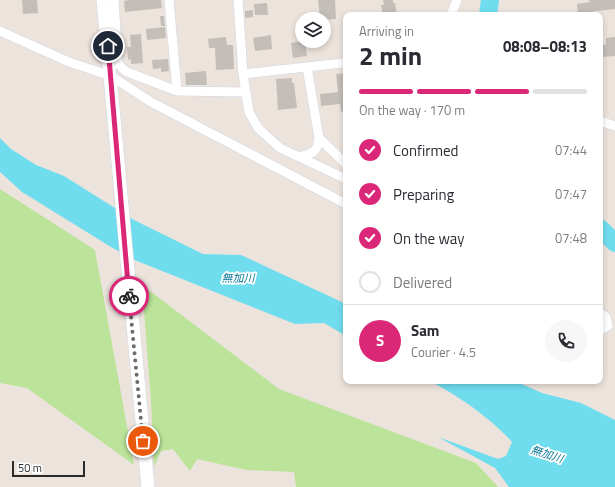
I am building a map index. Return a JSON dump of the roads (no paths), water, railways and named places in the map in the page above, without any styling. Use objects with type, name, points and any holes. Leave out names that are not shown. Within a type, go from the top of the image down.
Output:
[{"type":"street","points":[[103,0],[148,487]]},
{"type":"street","points":[[114,0],[118,62],[127,72],[177,91],[245,92]]},
{"type":"street","points":[[169,0],[177,91]]},
{"type":"street","points":[[238,0],[245,92],[249,112],[258,128],[280,148],[343,178]]},
{"type":"street","points":[[452,12],[456,0]]},
{"type":"street","points":[[0,31],[111,81],[343,202]]},
{"type":"street","points":[[243,74],[343,63]]},
{"type":"street","points":[[299,157],[309,155],[314,152],[318,146],[319,138],[307,67]]},
{"type":"street","points":[[603,122],[615,126]]},
{"type":"street","points":[[319,138],[343,161]]},
{"type":"street","points":[[603,314],[606,317],[608,326],[603,329]]},
{"type":"water","name":"無加川","points":[[0,138],[11,149],[36,165],[64,176],[134,220],[203,254],[241,255],[343,303],[343,334],[324,323],[295,324],[137,261],[111,247],[22,192],[0,172]]},
{"type":"water","points":[[435,384],[522,384],[542,393],[581,403],[615,420],[615,487],[509,487],[495,468],[438,437],[498,459],[506,456],[512,442],[484,416]]},
{"type":"waterway","points":[[488,12],[490,0]]},
{"type":"waterway","points":[[603,231],[615,243]]}]
